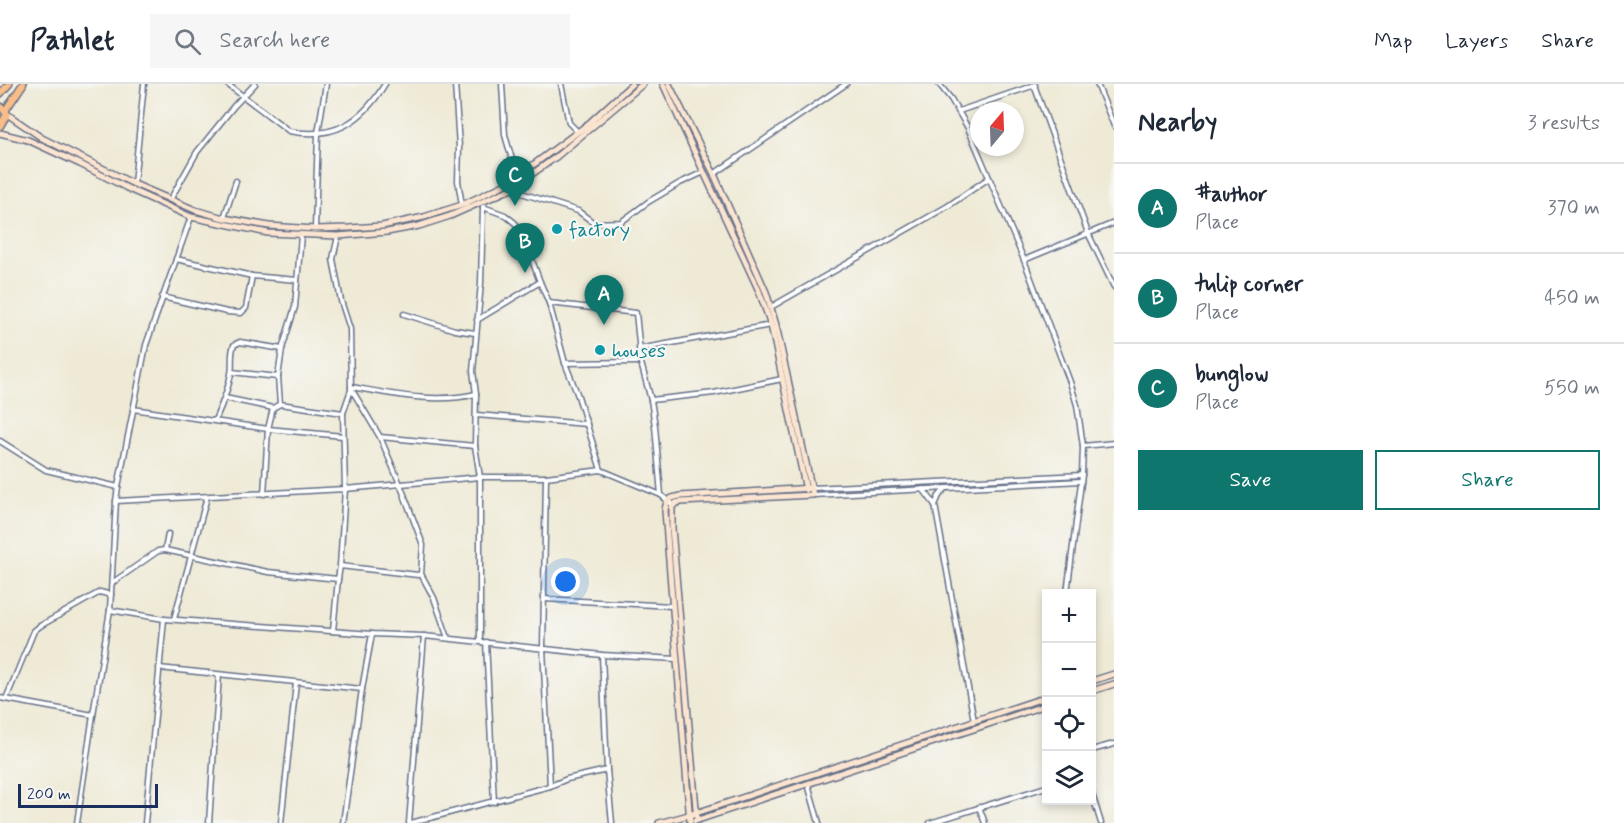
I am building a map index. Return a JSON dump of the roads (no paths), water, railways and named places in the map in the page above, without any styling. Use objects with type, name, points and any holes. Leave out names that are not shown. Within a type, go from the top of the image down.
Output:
[{"type":"main road","points":[[0,94],[9,84]]},
{"type":"main road","points":[[0,126],[4,111],[23,84]]},
{"type":"main road","points":[[4,111],[42,138],[134,184],[195,210],[269,226],[315,229],[382,226],[424,217],[462,205],[510,182],[578,132],[632,84]]},
{"type":"main road","points":[[0,133],[28,140],[191,217],[268,233],[338,236],[403,230],[483,205],[511,189],[556,156],[643,84]]},
{"type":"main road","points":[[663,84],[759,291],[771,325],[806,492]]},
{"type":"main road","points":[[669,84],[714,174],[766,292],[776,325],[813,491],[681,502],[673,505],[671,520],[692,822],[1042,707]]},
{"type":"main road","points":[[692,814],[677,659],[679,642],[672,606],[665,511],[668,500],[680,496],[806,492]]},
{"type":"main road","points":[[1096,680],[1114,674]]},
{"type":"main road","points":[[1096,690],[1114,684]]},
{"type":"main road","points":[[658,823],[692,814],[1044,697]]},
{"type":"street","points":[[134,184],[144,84]]},
{"type":"street","points":[[227,84],[289,131],[318,134],[348,125],[360,116],[385,84]]},
{"type":"street","points":[[170,200],[197,152],[255,84]]},
{"type":"street","points":[[315,229],[318,134],[326,84]]},
{"type":"street","points":[[455,84],[459,147],[458,181],[462,205]]},
{"type":"street","points":[[502,84],[505,135],[517,177]]},
{"type":"street","points":[[561,84],[568,123],[578,132]]},
{"type":"street","points":[[714,174],[846,84]]},
{"type":"street","points":[[939,84],[959,111],[968,128],[1024,260],[1077,405],[1083,446],[1082,475],[1068,589]]},
{"type":"street","points":[[959,111],[1035,84],[1088,233],[1114,287]]},
{"type":"street","points":[[1097,84],[1114,126]]},
{"type":"street","points":[[511,189],[578,211],[594,223],[621,222],[648,202],[704,172]]},
{"type":"street","points":[[771,307],[948,206],[989,177]]},
{"type":"street","points":[[224,218],[236,181]]},
{"type":"street","points":[[494,802],[483,642],[480,477],[475,446],[476,394],[473,371],[483,205],[505,215],[515,223],[524,237],[549,303],[565,363],[601,470]]},
{"type":"street","points":[[77,823],[110,610],[118,487],[146,345],[191,217]]},
{"type":"street","points":[[1024,260],[1114,223]]},
{"type":"street","points":[[280,404],[278,377],[282,349],[295,307],[301,235]]},
{"type":"street","points":[[333,631],[345,489],[343,413],[351,388],[350,329],[341,301],[333,259],[338,236]]},
{"type":"street","points":[[176,259],[252,276],[297,280]]},
{"type":"street","points":[[162,297],[241,313],[246,308],[252,276]]},
{"type":"street","points":[[477,320],[540,282]]},
{"type":"street","points":[[549,303],[634,312],[637,316],[641,363],[651,400],[661,495]]},
{"type":"street","points":[[404,314],[455,330],[475,333]]},
{"type":"street","points":[[639,349],[771,325]]},
{"type":"street","points":[[215,420],[225,398],[232,372],[234,345],[240,342],[282,349]]},
{"type":"street","points":[[565,363],[636,362]]},
{"type":"street","points":[[232,372],[278,377]]},
{"type":"street","points":[[651,400],[714,393],[782,379]]},
{"type":"street","points":[[351,388],[414,398],[462,397],[476,394]]},
{"type":"street","points":[[351,388],[380,437],[400,484],[423,545],[421,574],[434,598],[448,638]]},
{"type":"street","points":[[225,398],[273,408],[280,404],[343,413]]},
{"type":"street","points":[[264,494],[268,429],[273,408]]},
{"type":"street","points":[[133,409],[268,429],[343,436]]},
{"type":"street","points":[[476,415],[587,423]]},
{"type":"street","points":[[380,437],[475,446]]},
{"type":"street","points":[[0,441],[46,470],[118,487]]},
{"type":"street","points":[[1083,446],[1114,443]]},
{"type":"street","points":[[116,501],[345,489],[480,477],[546,477],[601,470],[661,495],[673,505]]},
{"type":"street","points":[[813,491],[1082,475]]},
{"type":"street","points":[[546,477],[543,648],[550,786]]},
{"type":"street","points":[[813,491],[923,489],[1081,481]]},
{"type":"street","points":[[935,505],[946,487]]},
{"type":"street","points":[[923,489],[935,505],[974,721]]},
{"type":"street","points":[[174,619],[207,497]]},
{"type":"street","points":[[165,550],[168,534]]},
{"type":"street","points":[[112,584],[158,551],[165,550],[267,572],[338,579]]},
{"type":"street","points":[[340,566],[421,574]]},
{"type":"street","points":[[6,699],[37,628],[100,592],[111,595]]},
{"type":"street","points":[[544,599],[672,606]]},
{"type":"street","points":[[110,610],[164,619],[424,636],[602,655],[677,659]]},
{"type":"street","points":[[145,823],[164,619]]},
{"type":"street","points":[[343,823],[372,634]]},
{"type":"street","points":[[424,636],[410,823],[607,770]]},
{"type":"street","points":[[602,655],[607,770],[612,823]]},
{"type":"street","points":[[159,668],[362,689]]},
{"type":"street","points":[[209,823],[219,675]]},
{"type":"street","points":[[281,823],[296,683]]},
{"type":"street","points":[[0,698],[93,715]]},
{"type":"street","points":[[1096,749],[1114,744]]},
{"type":"street","points":[[808,784],[819,823]]},
{"type":"street","points":[[930,823],[1042,788]]},
{"type":"street","points":[[1095,805],[1101,823]]},
{"type":"street","points":[[979,807],[985,823]]},
{"type":"place","name":"bunglow","points":[[515,206]]},
{"type":"place","name":"factory","points":[[557,229]]},
{"type":"place","name":"tulip corner","points":[[525,273]]},
{"type":"place","name":"#author","points":[[604,325]]},
{"type":"place","name":"houses","points":[[600,350]]}]
